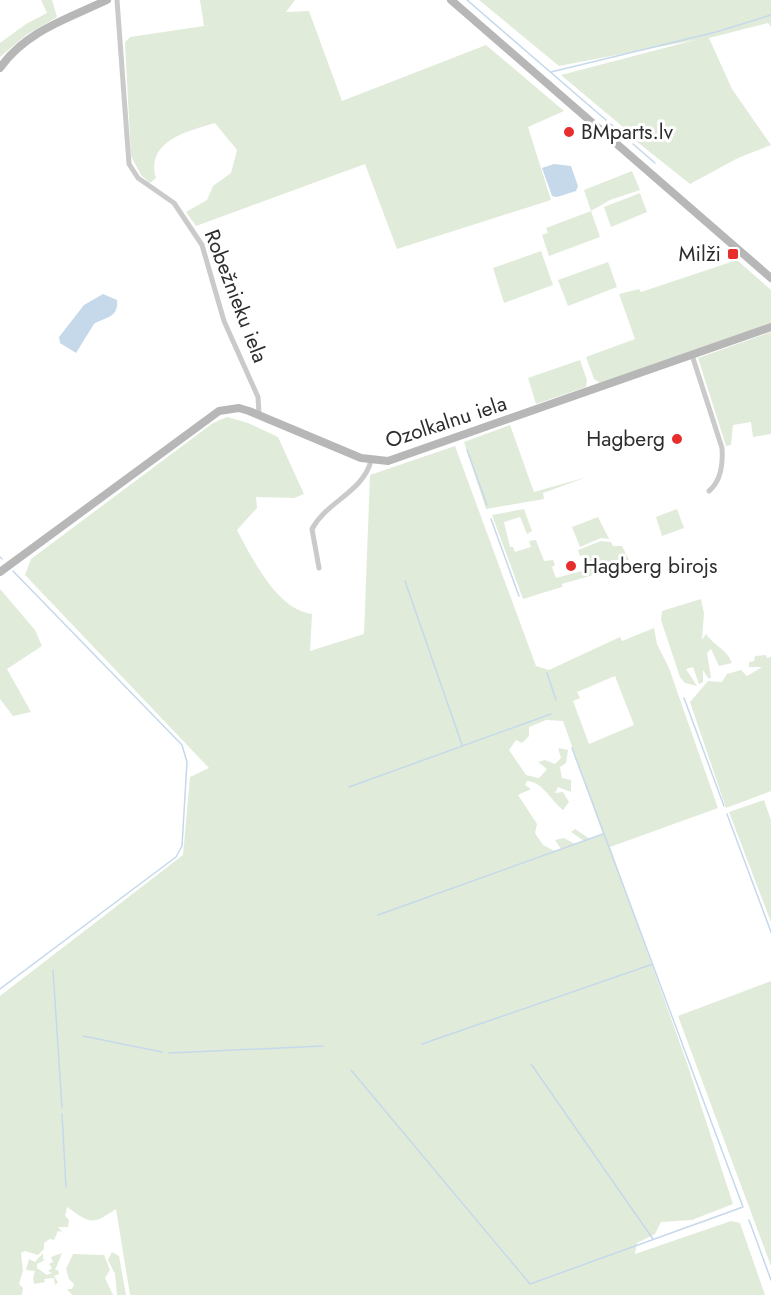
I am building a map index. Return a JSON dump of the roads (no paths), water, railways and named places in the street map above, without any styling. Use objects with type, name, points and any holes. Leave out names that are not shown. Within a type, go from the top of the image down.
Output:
[{"type":"street","points":[[0,68],[14,51],[38,32],[106,0]]},
{"type":"street","name":"Robežnieku iela","points":[[117,0],[129,164],[138,178],[174,203],[202,245],[224,321],[258,397],[259,414]]},
{"type":"street","points":[[451,0],[771,278]]},
{"type":"street","name":"Ozolkalnu iela","points":[[0,572],[211,416],[229,409],[259,414],[371,461],[400,459],[771,327]]},
{"type":"street","points":[[692,355],[722,448],[723,461],[717,485],[709,491]]},
{"type":"street","points":[[319,568],[312,528],[324,511],[365,477],[371,461]]},
{"type":"water","points":[[554,164],[571,166],[578,186],[576,191],[557,197],[552,196],[542,168]]},
{"type":"water","points":[[103,294],[117,300],[114,314],[94,324],[76,353],[60,343],[59,337],[84,305]]},
{"type":"waterway","points":[[467,0],[621,133]]},
{"type":"waterway","points":[[551,72],[716,32],[771,15]]},
{"type":"waterway","points":[[633,144],[655,163]]},
{"type":"waterway","points":[[467,450],[487,505]]},
{"type":"waterway","points":[[491,519],[519,596]]},
{"type":"waterway","points":[[0,989],[176,857],[182,846],[187,762],[182,745],[13,571]]},
{"type":"waterway","points":[[405,581],[462,745]]},
{"type":"waterway","points":[[547,673],[556,700]]},
{"type":"waterway","points":[[684,698],[724,806]]},
{"type":"waterway","points":[[349,787],[551,714]]},
{"type":"waterway","points":[[351,1070],[530,1284],[743,1207],[572,748]]},
{"type":"waterway","points":[[727,814],[771,932]]},
{"type":"waterway","points":[[378,915],[603,834]]},
{"type":"waterway","points":[[422,1044],[653,964]]},
{"type":"waterway","points":[[53,970],[62,1108]]},
{"type":"waterway","points":[[83,1036],[162,1052]]},
{"type":"waterway","points":[[169,1053],[323,1046]]},
{"type":"waterway","points":[[531,1064],[653,1239]]},
{"type":"waterway","points":[[62,1114],[66,1187]]},
{"type":"waterway","points":[[749,1220],[771,1280]]},
{"type":"place","name":"BMparts.lv","points":[[569,132]]},
{"type":"place","name":"Milži","points":[[733,254]]},
{"type":"place","name":"Hagberg","points":[[677,439]]},
{"type":"place","name":"Hagberg birojs","points":[[571,566]]}]
